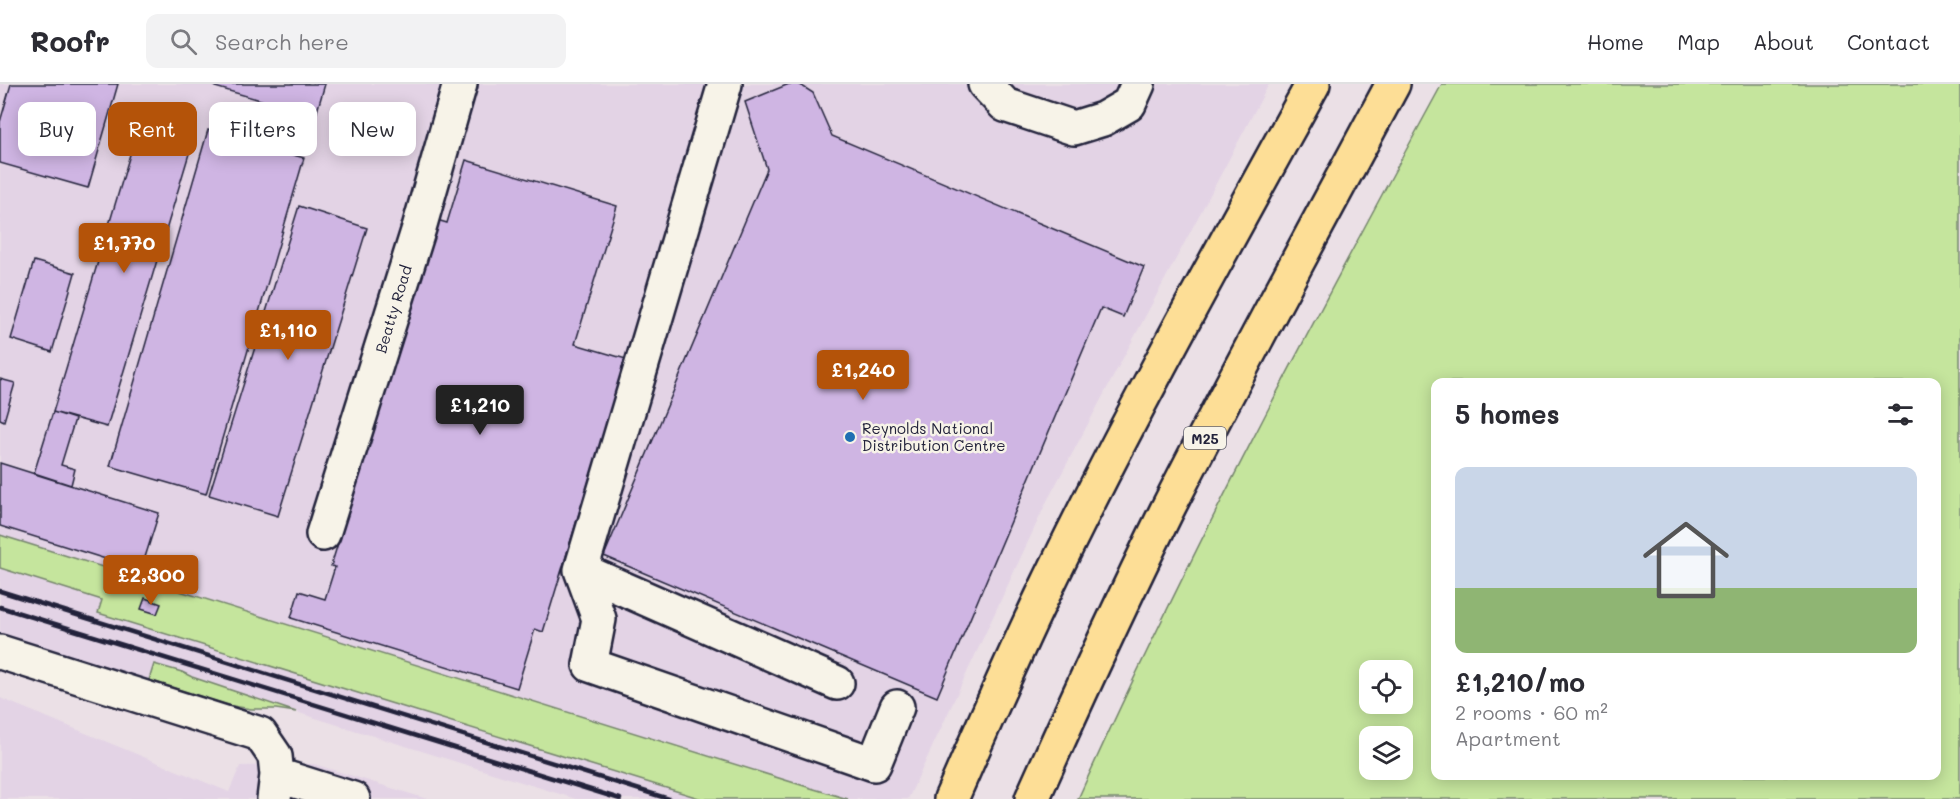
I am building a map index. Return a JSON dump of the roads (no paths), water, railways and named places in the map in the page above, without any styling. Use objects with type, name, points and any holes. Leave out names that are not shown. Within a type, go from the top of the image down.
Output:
[{"type":"highway","points":[[952,797],[1036,611],[1090,500],[1195,298],[1312,84]]},
{"type":"highway","name":"M25","points":[[1032,799],[1104,641],[1166,513],[1232,384],[1393,84]]},
{"type":"lane","name":"Beatty Road","points":[[323,534],[419,228],[460,84]]},
{"type":"lane","points":[[724,84],[580,570],[599,619],[590,665],[874,764],[897,707]]},
{"type":"lane","points":[[985,84],[1005,105],[1074,129],[1102,119],[1129,104],[1138,84]]},
{"type":"lane","points":[[580,570],[837,683]]},
{"type":"lane","points":[[0,652],[260,734],[275,756],[275,787],[353,799]]},
{"type":"railway","points":[[0,591],[669,799]]},
{"type":"railway","points":[[0,607],[620,799]]},
{"type":"place","name":"Reynolds National Distribution Centre","points":[[850,437]]}]
